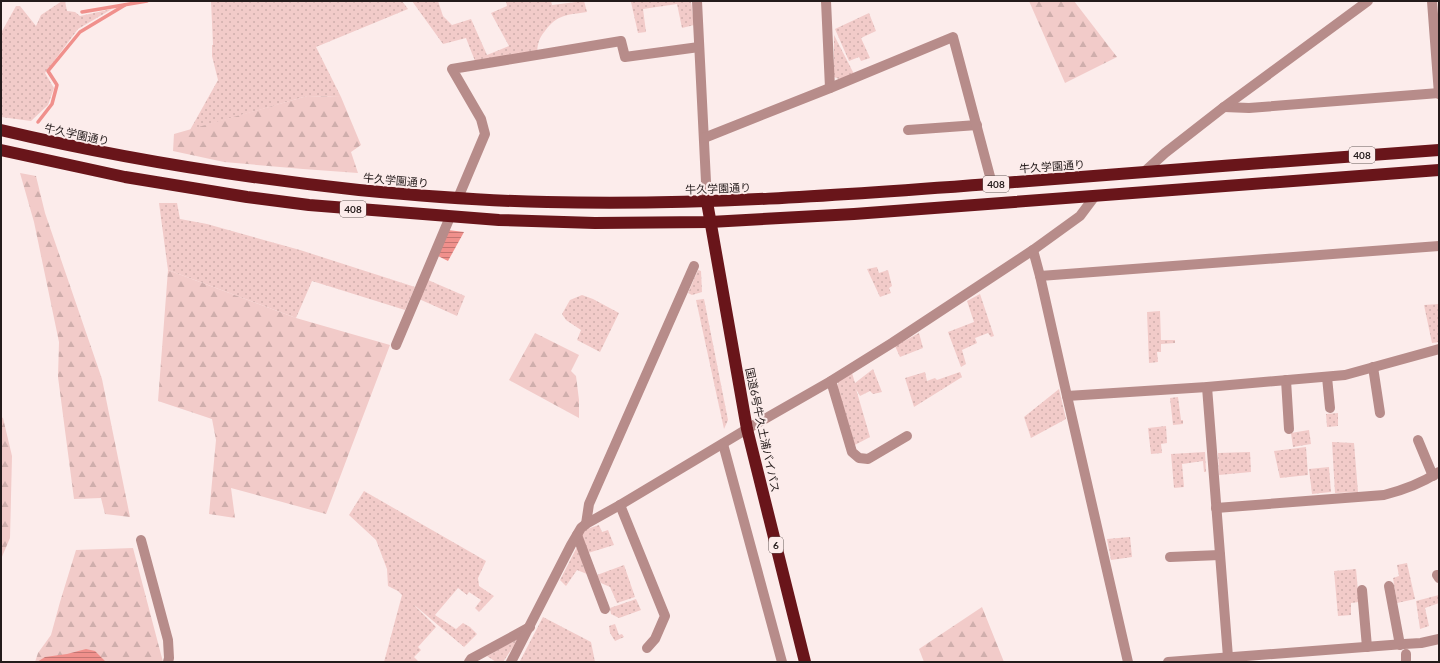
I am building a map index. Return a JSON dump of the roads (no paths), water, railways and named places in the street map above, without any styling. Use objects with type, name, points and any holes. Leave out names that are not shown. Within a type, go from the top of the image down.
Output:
[{"type":"highway","name":"牛久学園通り","points":[[1,130],[65,146],[190,169],[313,185],[418,196],[546,202],[706,202],[847,195],[1439,150]]},
{"type":"highway","name":"408","points":[[1,150],[125,177],[247,197],[309,205],[450,217],[595,223],[710,222],[854,214],[1439,170]]},
{"type":"highway","name":"国道6号牛久土浦バイパス","points":[[706,202],[747,429],[805,662]]},
{"type":"street","points":[[697,1],[706,202]]},
{"type":"street","points":[[826,1],[830,88]]},
{"type":"street","points":[[1142,173],[1165,153],[1224,108],[1368,1]]},
{"type":"street","points":[[1224,108],[1249,108],[1439,93],[1437,41],[1432,1]]},
{"type":"street","points":[[704,138],[954,37],[992,184]]},
{"type":"street","points":[[458,198],[485,134],[481,119],[452,69],[621,41],[625,57],[699,47]]},
{"type":"street","points":[[908,130],[977,126]]},
{"type":"street","points":[[511,662],[577,535],[581,528],[586,524],[831,381],[892,343],[1033,250],[1080,216],[1095,196]]},
{"type":"street","points":[[396,345],[450,217]]},
{"type":"street","points":[[1040,276],[1439,246]]},
{"type":"street","points":[[1033,250],[1128,662]]},
{"type":"street","points":[[586,524],[589,504],[694,266]]},
{"type":"street","points":[[1066,396],[1207,387],[1345,375],[1439,349]]},
{"type":"street","points":[[1373,367],[1380,413]]},
{"type":"street","points":[[1328,377],[1330,408]]},
{"type":"street","points":[[1286,380],[1289,429]]},
{"type":"street","points":[[831,381],[852,452],[859,458],[868,458],[907,436]]},
{"type":"street","points":[[1207,387],[1228,657]]},
{"type":"street","points":[[1216,508],[1384,495],[1399,492],[1436,474],[1418,440]]},
{"type":"street","points":[[723,444],[782,662]]},
{"type":"street","points":[[620,505],[665,616],[655,639],[647,648]]},
{"type":"street","points":[[577,535],[605,609]]},
{"type":"street","points":[[141,540],[168,640],[168,662]]},
{"type":"street","points":[[1170,556],[1220,555]]},
{"type":"street","points":[[1389,586],[1400,645]]},
{"type":"street","points":[[1362,590],[1367,647]]},
{"type":"street","points":[[469,662],[530,627]]},
{"type":"street","points":[[1168,662],[1400,645],[1421,643],[1439,639]]},
{"type":"waterway","points":[[82,12],[147,1]]},
{"type":"waterway","points":[[38,122],[52,104],[57,85],[48,71],[80,32],[125,5]]}]
